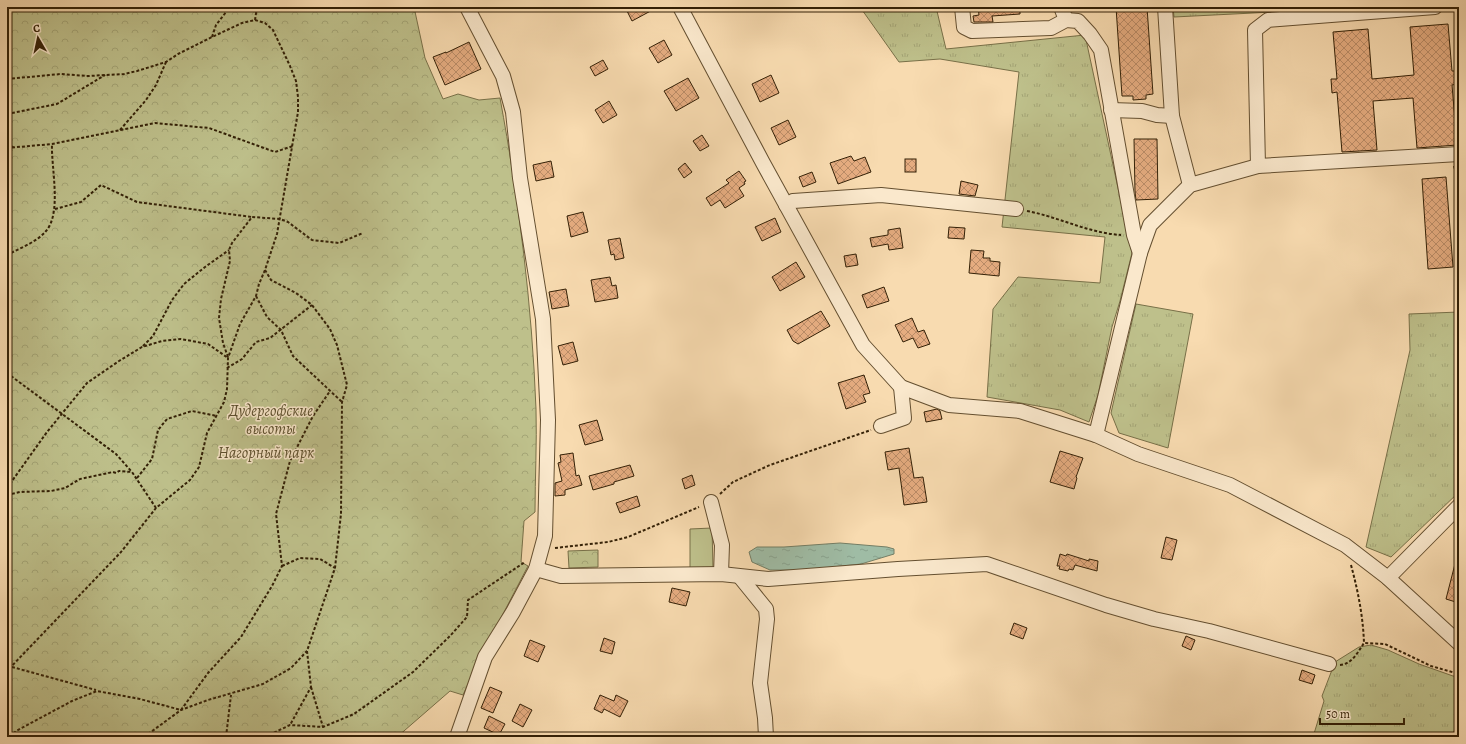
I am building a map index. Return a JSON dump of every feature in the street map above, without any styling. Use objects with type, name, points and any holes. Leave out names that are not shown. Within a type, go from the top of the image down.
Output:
[{"type":"street","points":[[457,737],[485,657],[513,612],[536,569],[542,552],[545,536],[548,420],[543,319],[520,178],[513,112],[503,76],[467,7]]},
{"type":"street","points":[[680,7],[863,345],[901,387],[949,405],[1020,411],[1096,435],[1138,454],[1230,485],[1345,545],[1388,578],[1459,643]]},
{"type":"street","points":[[962,7],[964,27],[972,30],[1051,28],[1064,13],[1078,20],[1090,34],[1101,50],[1134,235],[1140,252]]},
{"type":"street","points":[[1165,7],[1172,116],[1190,185]]},
{"type":"street","points":[[1258,166],[1255,30],[1268,20],[1435,7]]},
{"type":"street","points":[[1111,110],[1142,111],[1157,115],[1172,116]]},
{"type":"street","points":[[1096,435],[1140,252],[1150,225],[1190,185],[1258,166],[1455,155]]},
{"type":"street","points":[[786,204],[793,201],[881,195],[1016,209]]},
{"type":"street","points":[[881,426],[904,418],[901,387]]},
{"type":"street","points":[[711,502],[722,545],[721,574]]},
{"type":"street","points":[[1388,578],[1459,506]]},
{"type":"street","points":[[536,569],[561,576],[721,574],[768,579],[987,564],[1126,611],[1154,619],[1209,631],[1329,664]]},
{"type":"street","points":[[740,577],[766,609],[767,619],[760,683],[766,737]]},
{"type":"path","points":[[212,37],[216,25],[230,7]]},
{"type":"path","points":[[255,20],[257,7]]},
{"type":"path","points":[[7,79],[60,74],[88,76],[124,74],[137,71],[166,62],[178,54],[212,37],[242,23],[255,20],[265,23],[273,30],[296,81],[298,112],[280,219],[256,296],[240,324],[228,358],[226,396],[207,433],[199,467],[190,480],[156,508],[121,552],[7,671]]},
{"type":"path","points":[[119,131],[146,100],[156,85],[166,62]]},
{"type":"path","points":[[7,114],[57,104],[106,74]]},
{"type":"path","points":[[7,148],[13,146],[52,144],[155,123],[209,128],[275,152],[293,146]]},
{"type":"path","points":[[7,254],[37,239],[47,231],[52,221],[55,209],[52,144]]},
{"type":"path","points":[[7,156],[13,146]]},
{"type":"path","points":[[1455,155],[1459,183]]},
{"type":"path","points":[[55,209],[81,202],[101,185],[137,202],[252,217],[280,219],[288,222],[312,240],[339,243],[363,232]]},
{"type":"path","points":[[1016,209],[1045,215],[1101,233],[1134,235]]},
{"type":"path","points":[[228,358],[223,343],[219,318],[221,299],[230,261],[229,250],[232,242],[252,217]]},
{"type":"path","points":[[7,488],[47,432],[87,383],[142,347],[153,336],[172,300],[184,284],[229,250]]},
{"type":"path","points":[[144,737],[181,710],[208,700],[263,684],[291,668],[307,651],[335,568],[341,514],[342,402],[348,385],[337,344],[330,329],[312,305],[296,293],[271,280],[265,270]]},
{"type":"path","points":[[256,296],[267,317],[281,330],[293,356],[342,402]]},
{"type":"path","points":[[227,368],[242,359],[256,342],[270,338],[312,305]]},
{"type":"path","points":[[142,347],[162,341],[181,339],[208,344],[228,358]]},
{"type":"path","points":[[7,373],[116,454],[137,478],[140,485],[156,508]]},
{"type":"path","points":[[181,710],[208,673],[241,637],[272,586],[282,566],[276,514],[290,461],[313,416],[330,391]]},
{"type":"path","points":[[137,478],[152,459],[158,430],[167,418],[192,411],[217,416]]},
{"type":"path","points":[[7,496],[20,492],[51,491],[65,488],[80,479],[113,472],[132,472]]},
{"type":"path","points":[[1329,664],[1343,665],[1354,658],[1364,643],[1364,627],[1358,590],[1345,545]]},
{"type":"path","points":[[265,737],[290,725],[323,727],[354,714],[413,672],[450,636],[467,617],[468,600],[542,552]]},
{"type":"path","points":[[282,566],[300,558],[320,559],[335,568]]},
{"type":"path","points":[[1364,643],[1385,644],[1431,666],[1459,674]]},
{"type":"path","points":[[307,651],[311,687],[323,727]]},
{"type":"path","points":[[12,667],[97,691],[140,699],[181,710]]},
{"type":"path","points":[[290,725],[311,687]]},
{"type":"path","points":[[10,737],[16,731],[72,701],[97,691]]},
{"type":"path","points":[[226,737],[231,694]]},
{"type":"path","points":[[1455,737],[1459,734]]},
{"type":"green space","name":"Дудергофские высоты","points":[[7,7],[414,7],[425,58],[443,99],[458,94],[479,100],[500,98],[524,253],[534,370],[536,422],[535,512],[524,521],[521,562],[528,566],[479,660],[463,695],[450,691],[397,737],[7,737]]},
{"type":"green space","points":[[860,7],[936,7],[946,49],[1085,35],[1132,253],[1112,327],[1098,395],[1089,422],[1060,410],[987,397],[993,309],[1018,277],[1100,283],[1105,237],[1002,227],[1019,72],[940,59],[899,62]]},
{"type":"green space","points":[[1173,7],[1333,7],[1293,11],[1174,17]]},
{"type":"green space","points":[[1136,304],[1193,314],[1168,448],[1119,433],[1111,413]]},
{"type":"green space","points":[[1459,312],[1459,492],[1391,557],[1366,547],[1410,350],[1409,314]]},
{"type":"green space","points":[[712,528],[713,569],[690,570],[690,529]]},
{"type":"green space","points":[[598,550],[598,567],[569,568],[568,551]]},
{"type":"green space","points":[[1371,645],[1388,650],[1419,664],[1459,677],[1459,727],[1448,737],[1313,737],[1324,701],[1322,696],[1335,662],[1359,647]]},
{"type":"water","points":[[840,543],[887,547],[894,549],[894,554],[861,564],[803,570],[770,570],[752,562],[749,552],[757,547],[784,547]]},
{"type":"building","points":[[625,7],[658,7],[632,21]]},
{"type":"building","points":[[978,7],[1020,7],[1020,14],[992,16],[993,22],[974,22],[973,16],[979,15]]},
{"type":"building","points":[[1116,7],[1147,7],[1153,94],[1146,95],[1146,99],[1133,100],[1133,96],[1122,96]]},
{"type":"building","points":[[1448,24],[1452,71],[1455,71],[1457,84],[1452,85],[1457,145],[1417,148],[1413,98],[1373,101],[1377,150],[1342,152],[1337,92],[1332,93],[1331,79],[1337,79],[1333,32],[1368,29],[1372,79],[1414,75],[1410,27]]},
{"type":"building","points":[[664,40],[672,55],[658,63],[649,48]]},
{"type":"building","points":[[469,42],[481,69],[445,85],[433,57],[446,53]]},
{"type":"building","points":[[603,60],[608,69],[595,76],[590,67]]},
{"type":"building","points":[[771,75],[779,93],[760,102],[752,84]]},
{"type":"building","points":[[688,78],[699,98],[676,111],[664,91]]},
{"type":"building","points":[[609,101],[617,115],[603,123],[595,110]]},
{"type":"building","points":[[788,120],[796,137],[779,145],[771,128]]},
{"type":"building","points":[[702,135],[709,146],[700,151],[693,141]]},
{"type":"building","points":[[1134,139],[1157,139],[1158,199],[1136,200]]},
{"type":"building","points":[[851,156],[854,161],[865,157],[871,172],[838,184],[830,163]]},
{"type":"building","points":[[905,159],[916,159],[916,172],[905,172]]},
{"type":"building","points":[[551,161],[554,177],[536,181],[533,165]]},
{"type":"building","points":[[685,163],[692,172],[684,178],[678,169]]},
{"type":"building","points":[[739,171],[746,181],[744,182],[745,184],[739,188],[744,196],[725,208],[720,200],[711,206],[706,198],[729,183],[726,180]]},
{"type":"building","points":[[812,172],[816,182],[803,187],[799,177]]},
{"type":"building","points":[[1446,177],[1453,267],[1428,269],[1422,179]]},
{"type":"building","points":[[961,181],[978,185],[975,196],[959,194]]},
{"type":"building","points":[[583,212],[588,232],[571,237],[567,216]]},
{"type":"building","points":[[775,218],[781,232],[762,241],[755,227]]},
{"type":"building","points":[[949,227],[965,228],[964,239],[948,238]]},
{"type":"building","points":[[900,228],[903,248],[889,250],[888,244],[872,247],[870,238],[888,235],[888,230]]},
{"type":"building","points":[[620,238],[624,258],[615,260],[614,254],[611,255],[608,240]]},
{"type":"building","points":[[971,250],[984,251],[983,258],[990,258],[990,261],[1000,262],[999,276],[969,273]]},
{"type":"building","points":[[856,254],[858,265],[846,267],[844,256]]},
{"type":"building","points":[[796,262],[805,277],[780,291],[772,277]]},
{"type":"building","points":[[610,277],[612,286],[616,285],[618,298],[595,302],[591,280]]},
{"type":"building","points":[[884,287],[889,301],[867,308],[862,295]]},
{"type":"building","points":[[566,289],[569,306],[552,309],[549,292]]},
{"type":"building","points":[[821,311],[830,326],[798,344],[793,341],[787,330]]},
{"type":"building","points":[[912,318],[918,332],[924,330],[930,344],[918,348],[913,338],[903,342],[895,325]]},
{"type":"building","points":[[573,342],[578,361],[563,365],[558,346]]},
{"type":"building","points":[[864,375],[870,393],[863,395],[866,402],[846,409],[838,383]]},
{"type":"building","points":[[937,409],[940,411],[942,419],[926,422],[924,412]]},
{"type":"building","points":[[597,420],[603,440],[585,445],[579,425]]},
{"type":"building","points":[[909,448],[914,478],[923,477],[927,502],[904,505],[899,468],[888,470],[885,452]]},
{"type":"building","points":[[1060,451],[1083,458],[1076,477],[1074,489],[1050,482]]},
{"type":"building","points":[[573,453],[576,476],[579,475],[582,485],[565,490],[565,495],[555,496],[555,483],[562,481],[558,463],[561,462],[560,455]]},
{"type":"building","points":[[630,465],[634,476],[593,490],[589,476]]},
{"type":"building","points":[[692,475],[695,485],[685,489],[682,479]]},
{"type":"building","points":[[637,496],[640,506],[620,513],[616,503]]},
{"type":"building","points":[[1166,537],[1177,540],[1172,560],[1161,558]]},
{"type":"building","points":[[1060,554],[1066,556],[1067,554],[1089,561],[1089,559],[1098,561],[1097,571],[1075,565],[1073,570],[1069,569],[1068,571],[1059,569],[1060,566],[1057,566]]},
{"type":"building","points":[[1456,560],[1459,561],[1459,603],[1446,599]]},
{"type":"building","points":[[672,588],[690,592],[686,606],[669,602]]},
{"type":"building","points":[[1014,623],[1027,628],[1023,639],[1010,634]]},
{"type":"building","points":[[1186,636],[1195,640],[1191,650],[1182,646]]},
{"type":"building","points":[[604,638],[615,642],[612,654],[600,651]]},
{"type":"building","points":[[530,640],[545,646],[538,662],[524,656]]},
{"type":"building","points":[[1302,670],[1315,675],[1312,684],[1299,680]]},
{"type":"building","points":[[490,687],[502,692],[493,713],[481,708]]},
{"type":"building","points":[[600,695],[614,701],[616,695],[628,701],[620,717],[604,709],[602,713],[594,709]]},
{"type":"building","points":[[520,704],[532,710],[523,727],[512,721]]},
{"type":"building","points":[[489,716],[505,724],[499,735],[484,728]]},
{"type":"park label","name":"Нагорный парк","points":[[266,452]]}]
